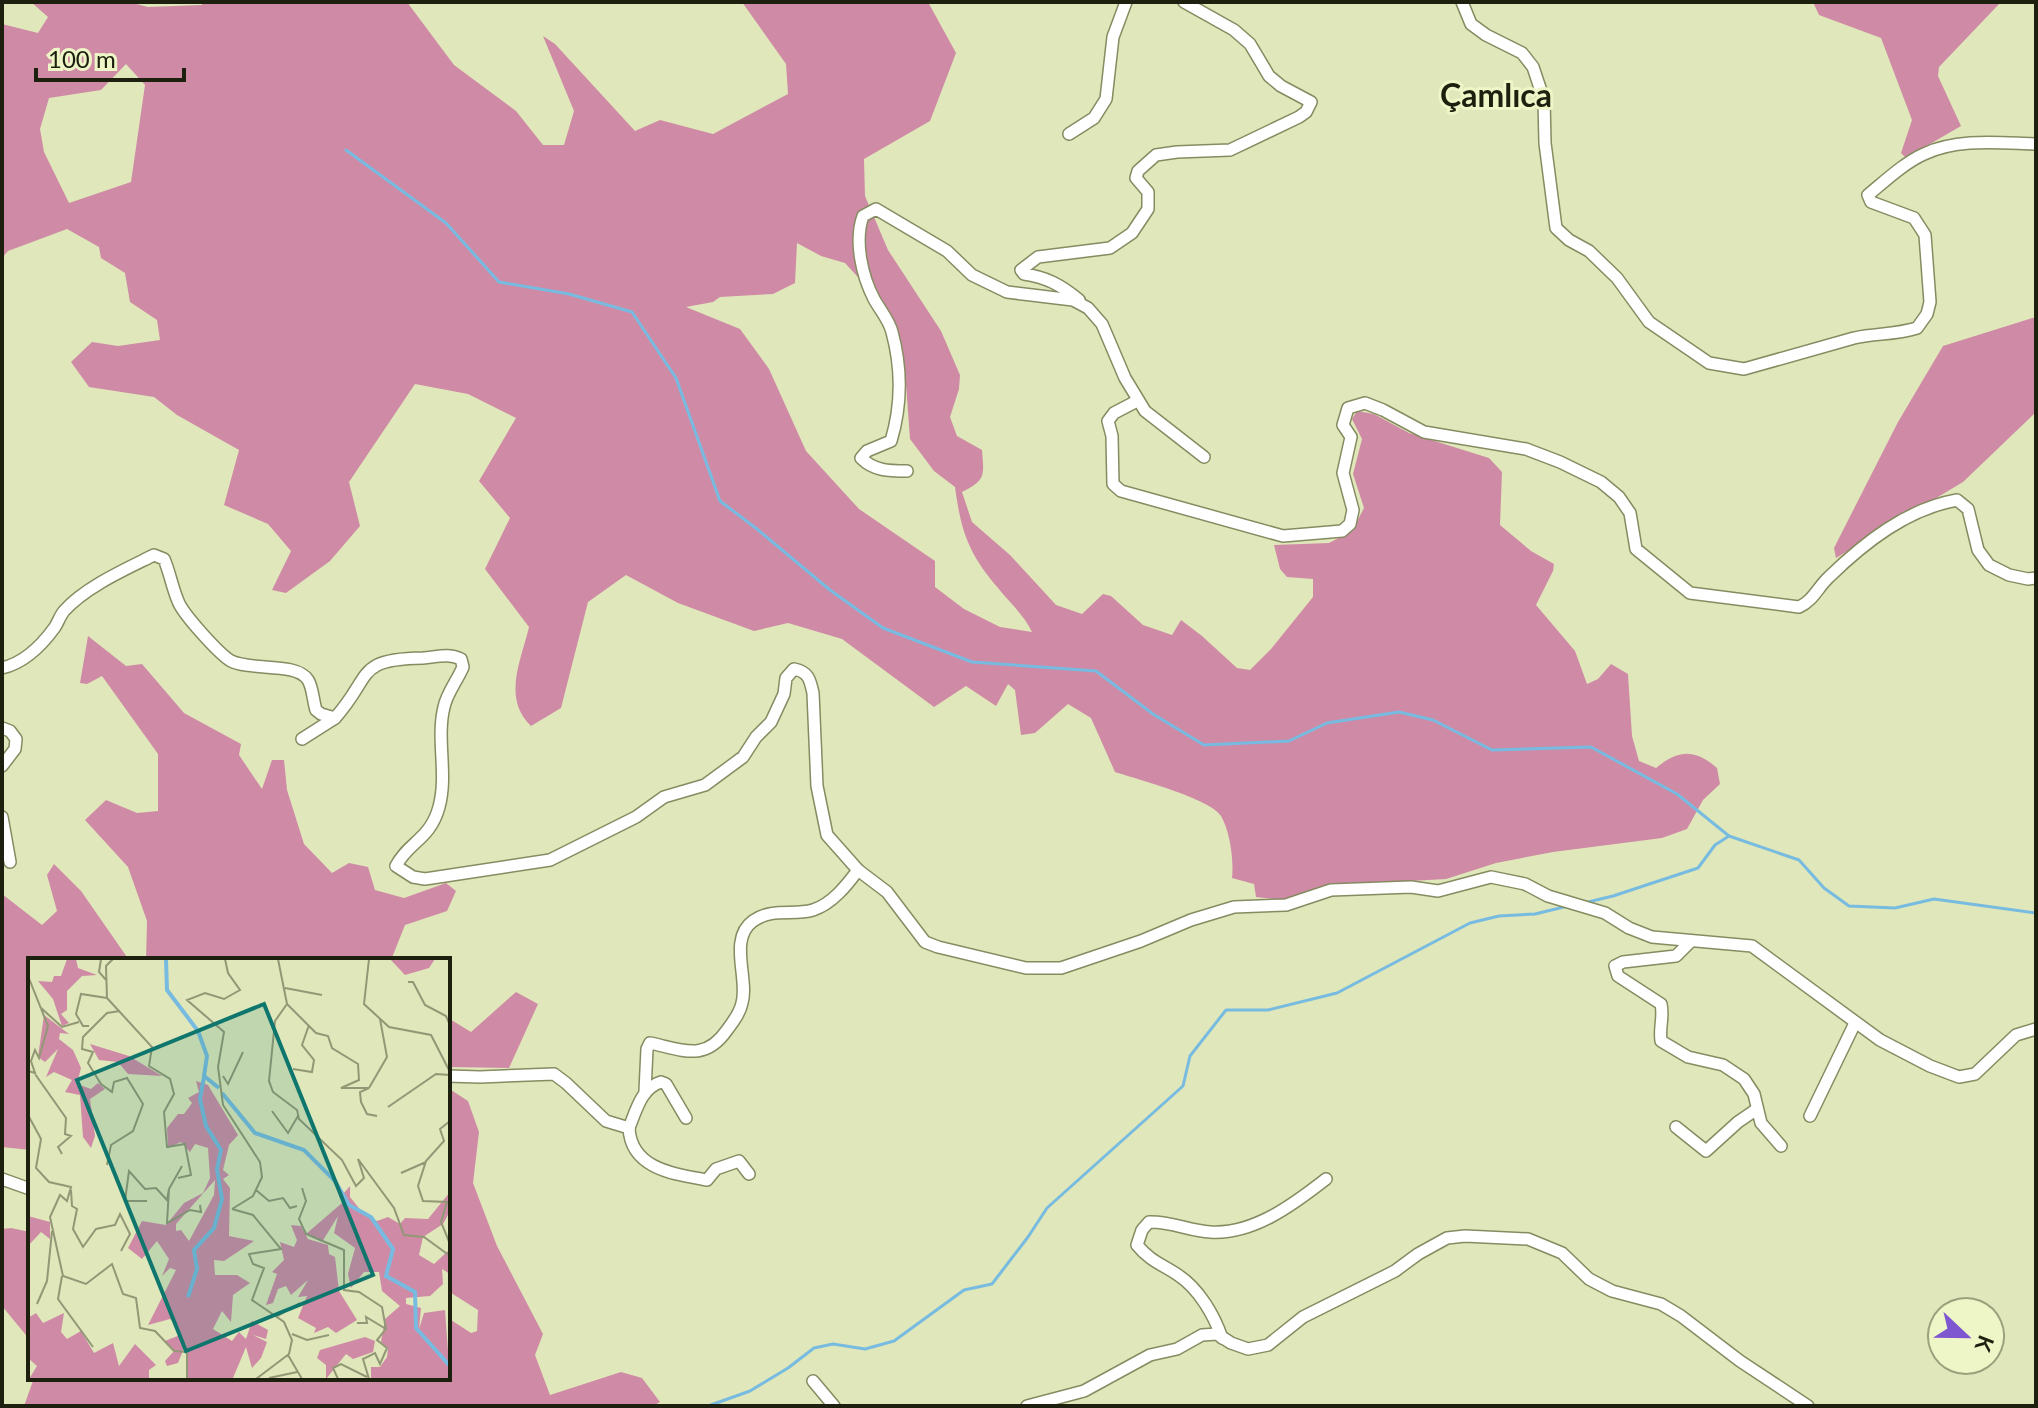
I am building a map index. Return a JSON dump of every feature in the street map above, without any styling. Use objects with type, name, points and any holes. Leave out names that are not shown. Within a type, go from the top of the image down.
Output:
[{"type":"street","points":[[1069,134],[1094,118],[1106,99],[1113,37],[1126,2]]},
{"type":"street","points":[[1184,2],[1234,30],[1250,44],[1269,76],[1311,102],[1306,112],[1230,150],[1156,155],[1138,171],[1136,178],[1148,192],[1148,209],[1132,233],[1110,248],[1038,257],[1021,270],[1024,274],[1041,276],[1063,286],[1088,308],[1102,324],[1137,401],[1145,411],[1204,457]]},
{"type":"street","points":[[1462,2],[1471,24],[1522,53],[1533,67],[1544,100],[1545,143],[1556,228],[1569,240],[1589,251],[1617,278],[1649,322],[1709,363],[1744,369],[1854,338],[1883,336],[1917,328],[1927,314],[1930,302],[1925,235],[1914,218],[1871,202],[1868,195],[1921,155],[1942,147],[1983,143],[2036,144]]},
{"type":"street","points":[[907,471],[883,471],[861,458],[867,451],[891,441],[901,394],[900,370],[891,328],[872,296],[860,254],[863,216],[876,209],[886,214],[947,251],[972,275],[1007,292],[1073,300],[1088,308]]},
{"type":"street","points":[[1137,401],[1114,413],[1108,421],[1112,436],[1113,484],[1121,491],[1283,536],[1302,537],[1342,531],[1350,524],[1353,510],[1343,473],[1351,437],[1343,425],[1348,408],[1365,403],[1424,432],[1526,449],[1601,482],[1619,497],[1630,513],[1636,549],[1690,593],[1799,607],[1808,604],[1824,582],[1849,558],[1896,522],[1939,503],[1957,500],[1968,509],[1978,550],[1989,565],[2009,575],[2036,578]]},
{"type":"street","points":[[2,668],[15,665],[35,650],[65,611],[106,579],[154,555],[164,559],[178,604],[220,652],[232,661],[255,668],[300,673],[308,679],[316,710],[335,718]]},
{"type":"street","points":[[302,739],[335,718],[361,679],[371,668],[384,661],[447,655],[461,659],[463,667],[443,713],[440,805],[430,830],[396,866],[413,877],[425,879],[550,860],[636,817],[664,797],[705,785],[743,757],[776,713],[784,694],[786,678],[794,669],[803,671],[813,693],[817,786],[827,835],[858,870],[887,892],[925,942],[1026,968],[1061,968],[1234,907],[1286,905],[1331,890],[1411,887],[1438,891],[1491,877],[1525,884],[1548,896],[1605,913],[1629,928],[1652,937],[1752,946],[1880,1040],[1959,1077],[1975,1074],[2016,1035],[2036,1029]]},
{"type":"street","points":[[2,728],[16,739],[15,749],[2,766]]},
{"type":"street","points":[[2,815],[10,862]]},
{"type":"street","points":[[749,1174],[739,1161],[716,1169],[707,1180],[669,1173],[645,1161],[637,1152],[629,1140],[629,1128],[645,1091],[647,1049],[650,1043],[695,1052],[718,1045],[742,1003],[745,982],[740,954],[742,934],[750,923],[784,911],[812,910],[830,900],[858,870]]},
{"type":"street","points":[[1691,941],[1676,956],[1623,962],[1615,966],[1618,976],[1661,1004],[1664,1015],[1659,1027],[1661,1041],[1688,1057],[1723,1065],[1744,1079],[1754,1094],[1761,1123],[1781,1146]]},
{"type":"street","points":[[1810,1116],[1855,1023]]},
{"type":"street","points":[[450,1076],[554,1074],[606,1121],[629,1128]]},
{"type":"street","points":[[645,1091],[651,1085],[666,1084],[686,1118]]},
{"type":"street","points":[[1676,1127],[1706,1151],[1757,1109]]},
{"type":"street","points":[[2,1179],[28,1188]]},
{"type":"street","points":[[1222,1338],[1217,1322],[1190,1285],[1155,1264],[1137,1245],[1142,1230],[1149,1222],[1160,1221],[1208,1232],[1232,1232],[1267,1219],[1326,1179]]},
{"type":"street","points":[[1027,1406],[1084,1391],[1150,1355],[1177,1349],[1202,1335],[1217,1334],[1248,1349],[1268,1345],[1303,1317],[1395,1271],[1447,1238],[1528,1239],[1562,1253],[1589,1279],[1612,1291],[1661,1304],[1808,1406]]},
{"type":"street","points":[[813,1381],[834,1406]]},
{"type":"shaded area","points":[[31,2],[129,2],[148,7],[201,5],[206,2],[407,2],[454,65],[516,111],[543,145],[564,145],[574,111],[543,36],[555,44],[635,131],[660,120],[713,134],[788,94],[786,64],[742,2],[928,2],[956,53],[930,121],[864,159],[865,196],[888,250],[941,331],[960,375],[950,417],[957,436],[982,450],[982,476],[976,484],[962,492],[972,522],[1010,555],[1056,605],[1082,614],[1103,594],[1111,596],[1143,625],[1172,635],[1181,620],[1237,668],[1250,670],[1313,597],[1313,579],[1287,577],[1280,569],[1274,545],[1329,543],[1352,531],[1364,508],[1353,474],[1362,439],[1352,419],[1357,411],[1374,414],[1409,433],[1489,458],[1502,472],[1500,525],[1531,551],[1554,564],[1536,605],[1575,651],[1587,684],[1598,679],[1611,664],[1628,674],[1632,736],[1639,761],[1656,768],[1672,757],[1694,755],[1717,768],[1720,784],[1703,800],[1687,829],[1662,838],[1553,852],[1496,863],[1446,879],[1322,886],[1283,900],[1256,897],[1254,884],[1232,878],[1231,846],[1221,816],[1189,796],[1115,772],[1091,718],[1068,704],[1035,733],[1021,735],[1015,690],[1008,684],[996,706],[966,686],[934,707],[842,639],[788,623],[754,631],[678,603],[626,575],[588,602],[561,708],[531,726],[517,704],[516,691],[518,666],[529,627],[485,569],[510,518],[479,481],[516,418],[468,394],[415,384],[349,482],[360,526],[330,561],[286,593],[272,590],[291,551],[268,524],[224,505],[239,450],[177,415],[154,397],[89,387],[71,362],[92,342],[118,346],[160,340],[157,320],[130,302],[125,273],[101,258],[99,247],[67,229],[8,251],[2,258],[2,24],[38,33],[48,17]],"holes":[[[126,64],[145,85],[131,182],[69,203],[44,152],[40,129],[49,98],[101,90]],[[797,243],[821,256],[845,263],[889,311],[898,331],[905,370],[910,439],[934,471],[955,487],[963,529],[973,552],[1032,632],[1000,627],[964,609],[935,587],[935,561],[859,509],[806,451],[769,369],[740,329],[686,307],[713,302],[720,297],[773,294],[795,283]]]},
{"type":"shaded area","points":[[1813,2],[2001,2],[1939,67],[1938,76],[1961,126],[1906,158],[1901,153],[1912,120],[1881,38],[1819,15]]},
{"type":"shaded area","points":[[2036,317],[2036,412],[1963,482],[1836,558],[1834,548],[1898,422],[1943,346]]},
{"type":"shaded area","points":[[88,636],[126,666],[142,664],[184,713],[241,744],[239,755],[262,789],[272,760],[284,760],[287,790],[304,844],[332,873],[349,863],[368,867],[375,890],[404,898],[446,883],[456,891],[447,911],[405,925],[392,958],[146,958],[147,921],[128,867],[85,820],[106,800],[137,813],[158,811],[158,754],[102,676],[87,684],[80,683]]},
{"type":"shaded area","points":[[54,864],[81,891],[128,958],[28,958],[28,1150],[2,1147],[2,894],[42,925],[57,911],[47,875]]},
{"type":"shaded area","points":[[516,992],[538,1004],[509,1068],[450,1067],[450,1019],[471,1032]]},
{"type":"shaded area","points":[[450,1089],[468,1101],[479,1132],[473,1183],[497,1246],[543,1334],[535,1355],[550,1395],[621,1372],[642,1378],[660,1402],[653,1406],[24,1406],[33,1380],[450,1380],[450,1319],[471,1333],[477,1331],[478,1310],[450,1292]]},
{"type":"shaded area","points":[[2,1229],[28,1232],[28,1338],[2,1306]]},
{"type":"waterway","points":[[346,150],[446,223],[499,282],[569,294],[632,312],[676,378],[720,501],[830,590],[883,628],[972,662],[1096,671],[1153,714],[1204,745],[1289,741],[1327,723],[1399,712],[1433,720],[1492,750],[1591,747],[1677,794],[1729,836]]},
{"type":"waterway","points":[[1584,903],[1698,868],[1715,845],[1729,836],[1799,860],[1824,888],[1849,906],[1895,908],[1934,899],[2036,913]]},
{"type":"waterway","points":[[708,1406],[750,1391],[814,1348],[833,1344],[865,1349],[894,1341],[964,1290],[992,1284],[1047,1208],[1183,1086],[1190,1056],[1226,1010],[1268,1010],[1337,993],[1470,923],[1568,906]]},
{"type":"district","name":"Çamlıca","points":[[1496,94]]}]
